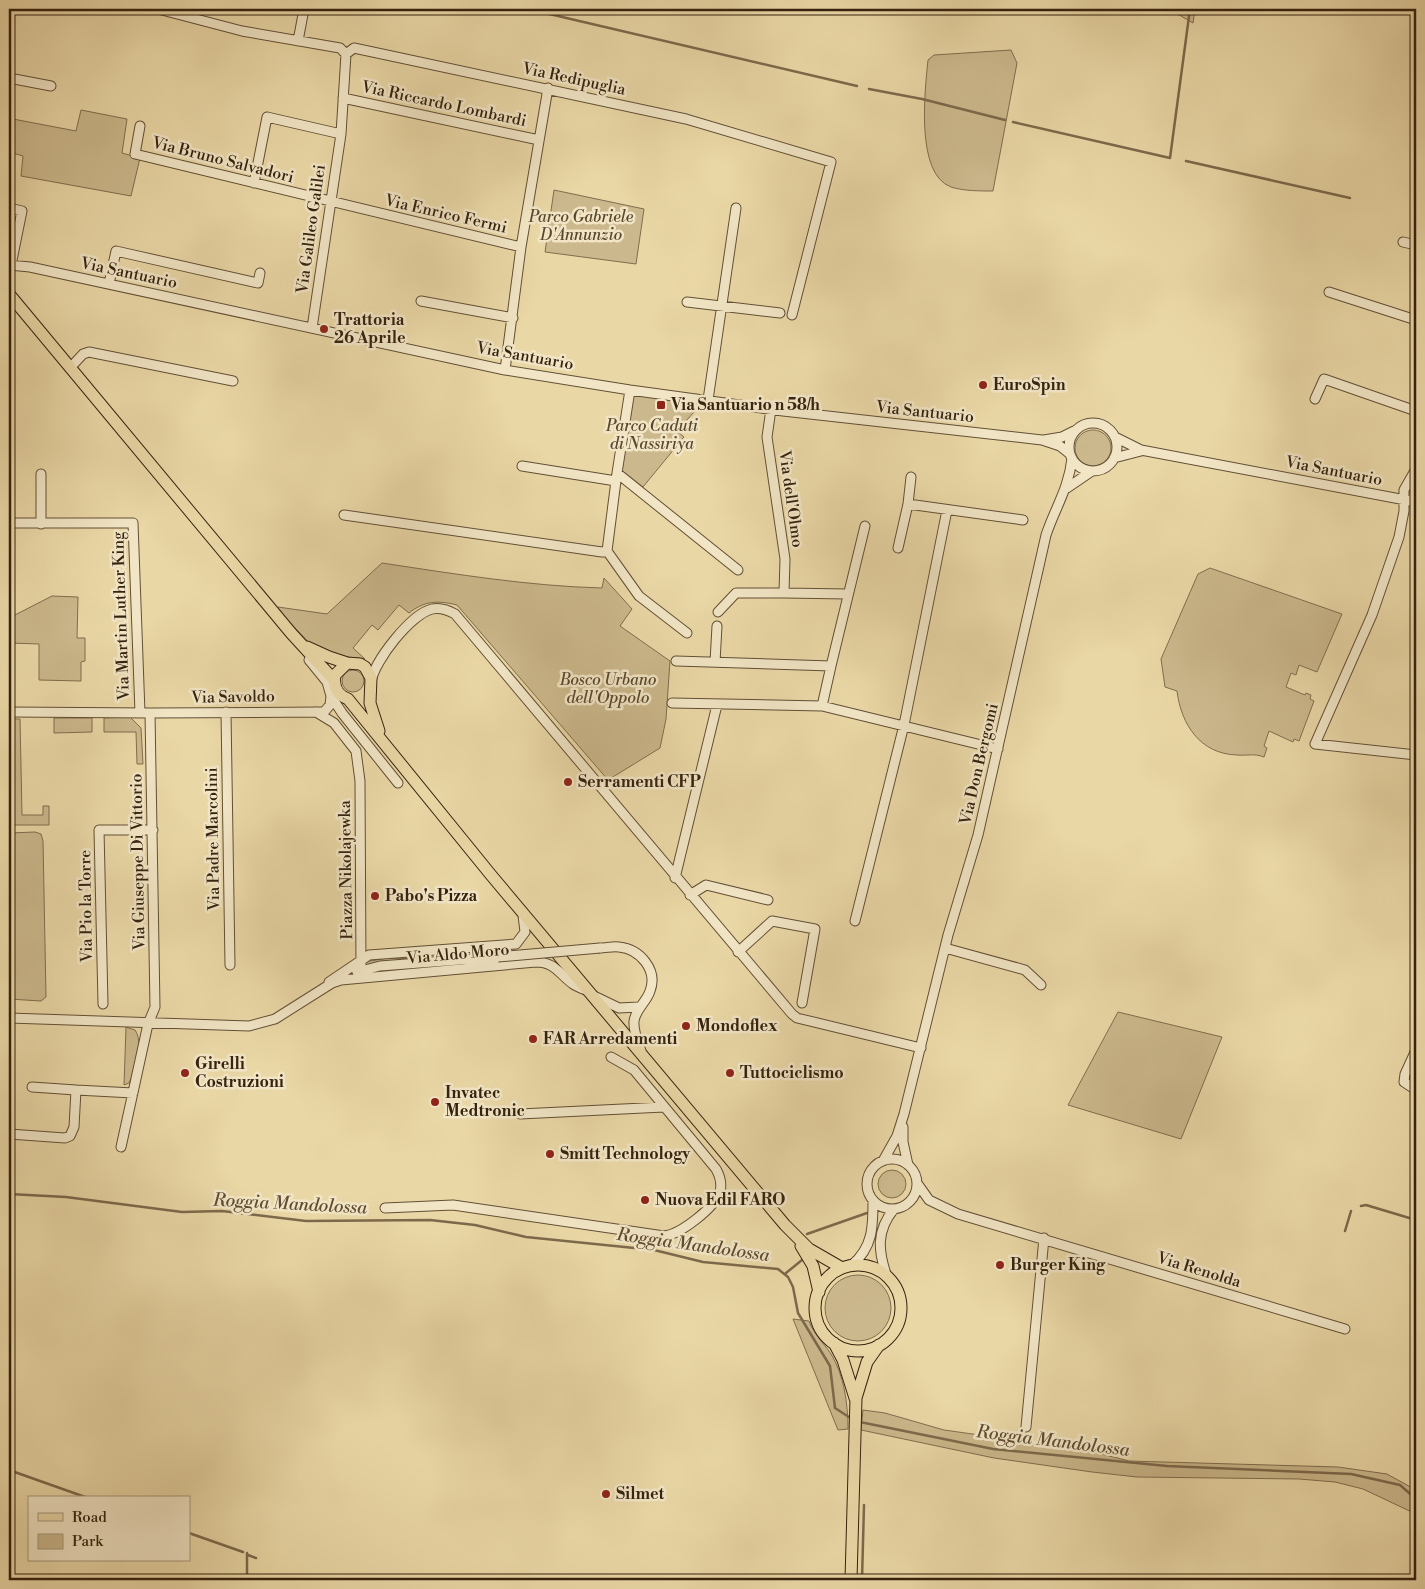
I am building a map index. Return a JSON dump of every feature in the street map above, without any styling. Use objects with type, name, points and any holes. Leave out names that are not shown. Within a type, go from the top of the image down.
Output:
[{"type":"main road","points":[[9,294],[295,637],[334,680],[338,692],[348,699],[523,913],[785,1225],[820,1257],[847,1267],[874,1268],[887,1277],[898,1293],[900,1313],[894,1332],[879,1345],[867,1362],[855,1404]]},
{"type":"main road","points":[[295,637],[314,651],[365,667],[369,672],[372,714],[383,742]]},
{"type":"main road","points":[[334,680],[338,670],[351,663]]},
{"type":"main road","points":[[348,699],[364,696],[370,686]]},
{"type":"main road","points":[[795,1236],[812,1266],[818,1292],[816,1303],[819,1326],[834,1343],[843,1360],[855,1404],[851,1580]]},
{"type":"main road","points":[[818,1292],[828,1277],[847,1267]]},
{"type":"main road","points":[[834,1343],[852,1350],[870,1349],[879,1345]]},
{"type":"street","name":"Via Redipuglia","points":[[158,9],[242,31],[340,48],[346,54],[354,48],[686,119],[831,162],[792,314]]},
{"type":"street","points":[[298,41],[304,9]]},
{"type":"street","name":"Via Galileo Galilei","points":[[312,328],[341,134],[346,54]]},
{"type":"street","points":[[9,78],[51,86]]},
{"type":"street","points":[[522,247],[548,88]]},
{"type":"street","name":"Via Riccardo Lombardi","points":[[343,98],[539,140]]},
{"type":"street","points":[[254,183],[267,117],[341,134]]},
{"type":"street","name":"Via Bruno Salvadori","points":[[140,126],[135,154],[331,203]]},
{"type":"street","name":"Via Enrico Fermi","points":[[331,203],[522,247],[505,370]]},
{"type":"street","points":[[9,208],[22,210],[10,265]]},
{"type":"street","points":[[708,400],[736,208]]},
{"type":"street","points":[[1403,242],[1416,245]]},
{"type":"street","points":[[108,284],[116,251],[258,283],[260,273]]},
{"type":"street","name":"Via Santuario","points":[[10,265],[108,284],[505,370],[630,390],[770,409],[1042,440],[1060,446],[1071,456]]},
{"type":"street","points":[[1329,292],[1416,320]]},
{"type":"street","points":[[421,301],[513,318]]},
{"type":"street","points":[[687,302],[780,313]]},
{"type":"street","points":[[70,368],[83,354],[89,352],[233,381]]},
{"type":"street","points":[[1315,399],[1324,379],[1416,411]]},
{"type":"street","points":[[630,390],[607,552],[639,596],[686,633]]},
{"type":"street","name":"Via dell'Olmo","points":[[770,409],[767,437],[785,559],[784,593]]},
{"type":"street","points":[[1096,423],[1110,430],[1115,437],[1117,444],[1114,458],[1109,465],[1092,471],[1084,469],[1071,456],[1069,446],[1075,431],[1081,426],[1096,423]]},
{"type":"street","name":"Via Santuario","points":[[1042,440],[1062,437],[1075,431]]},
{"type":"street","name":"Via Santuario","points":[[1115,437],[1141,450],[1416,502]]},
{"type":"street","name":"Via Santuario","points":[[1114,458],[1141,450]]},
{"type":"street","name":"Via Don Bergomi","points":[[873,1200],[868,1192],[868,1180],[873,1168],[883,1161],[897,1136],[904,1114],[945,948],[978,835],[1046,535],[1054,510],[1067,488],[1071,456]]},
{"type":"street","points":[[522,466],[617,477],[738,570]]},
{"type":"street","points":[[1416,469],[1404,490],[1399,537],[1389,569],[1372,615],[1315,744],[1416,756]]},
{"type":"street","name":"Via Don Bergomi","points":[[1067,488],[1092,471]]},
{"type":"street","points":[[41,474],[41,524]]},
{"type":"street","points":[[898,548],[908,504],[911,477]]},
{"type":"street","points":[[908,504],[1023,520]]},
{"type":"street","points":[[855,921],[904,725],[947,510]]},
{"type":"street","points":[[344,515],[607,552]]},
{"type":"street","name":"Via Martin Luther King","points":[[9,523],[133,523],[140,713]]},
{"type":"street","points":[[822,706],[865,526]]},
{"type":"street","points":[[718,612],[736,593],[848,594]]},
{"type":"street","points":[[370,686],[372,673],[382,655],[417,617],[432,609],[447,610],[455,614],[786,1008],[797,1018],[921,1048]]},
{"type":"street","points":[[715,662],[717,626]]},
{"type":"street","points":[[295,637],[327,682],[331,696],[338,709],[398,783]]},
{"type":"street","points":[[351,663],[363,663],[382,655]]},
{"type":"street","points":[[676,661],[831,666]]},
{"type":"street","points":[[320,712],[330,706],[331,696]]},
{"type":"street","points":[[672,703],[822,706],[998,749]]},
{"type":"street","points":[[675,878],[717,705]]},
{"type":"street","points":[[9,712],[150,713]]},
{"type":"street","name":"Via Padre Marcolini","points":[[226,712],[230,965]]},
{"type":"street","name":"Via Savoldo","points":[[150,713],[320,712]]},
{"type":"street","name":"Piazza Nikolajewka","points":[[320,712],[334,723],[356,751],[360,781],[361,959],[363,974]]},
{"type":"street","name":"Via Giuseppe Di Vittorio","points":[[121,1147],[148,1024],[154,1007],[150,713]]},
{"type":"street","name":"Via Pio la Torre","points":[[103,1004],[100,830],[153,830]]},
{"type":"street","points":[[690,895],[706,885],[768,900]]},
{"type":"street","name":"Via Aldo Moro","points":[[9,1018],[249,1026],[275,1019],[369,955],[516,944],[526,932],[523,913]]},
{"type":"street","points":[[738,952],[772,921],[815,929],[802,1003]]},
{"type":"street","points":[[363,974],[380,966],[436,963],[600,948],[618,947],[633,951],[643,959],[651,970],[652,981],[650,991],[638,1007],[634,1023],[644,1057],[634,1070]]},
{"type":"street","points":[[945,948],[1025,970],[1041,986]]},
{"type":"street","name":"Via Aldo Moro","points":[[324,987],[363,974],[378,976],[541,962],[555,966],[573,985],[619,1008],[638,1007]]},
{"type":"street","points":[[378,976],[436,963]]},
{"type":"street","points":[[1416,1050],[1405,1074],[1404,1082],[1416,1090]]},
{"type":"street","points":[[385,1208],[452,1206],[664,1236],[679,1232],[715,1202],[720,1190],[721,1179],[716,1169],[634,1070],[611,1057]]},
{"type":"street","points":[[32,1088],[133,1093]]},
{"type":"street","points":[[9,1134],[65,1138],[70,1136],[74,1127],[76,1090]]},
{"type":"street","points":[[520,1114],[664,1106]]},
{"type":"street","name":"Via Don Bergomi","points":[[904,1114],[903,1142],[908,1164],[915,1173],[917,1184]]},
{"type":"street","points":[[883,1161],[891,1159],[908,1164]]},
{"type":"street","points":[[910,1202],[916,1194],[917,1184]]},
{"type":"street","name":"Via Renolda","points":[[917,1184],[929,1200],[958,1214],[1345,1329]]},
{"type":"street","points":[[873,1200],[879,1206],[894,1209]]},
{"type":"street","points":[[847,1267],[862,1257],[869,1241],[873,1200]]},
{"type":"street","points":[[887,1277],[881,1259],[880,1238],[882,1227],[894,1209],[914,1200],[929,1200]]},
{"type":"street","points":[[1026,1427],[1044,1238]]},
{"type":"green space","points":[[1169,9],[1195,9],[1193,23]]},
{"type":"green space","points":[[1011,50],[1017,63],[993,191],[966,190],[951,187],[940,179],[932,166],[927,149],[924,110],[928,60],[934,55]]},
{"type":"green space","points":[[81,110],[127,119],[122,153],[140,158],[131,196],[21,176],[23,156],[9,152],[9,135],[13,119],[76,131]]},
{"type":"green space","name":"Parco Gabriele D'Annunzio","points":[[554,190],[644,209],[636,264],[545,252]]},
{"type":"green space","name":"Parco Caduti di Nassiriya","points":[[633,395],[692,402],[695,411],[677,431],[684,437],[643,487],[620,469]]},
{"type":"green space","points":[[1093,430],[1105,436],[1111,448],[1105,460],[1093,466],[1081,460],[1075,448],[1081,436]]},
{"type":"green space","name":"Bosco Urbano dell'Oppolo","points":[[382,563],[492,579],[574,587],[602,588],[604,578],[632,609],[620,626],[670,661],[666,719],[660,748],[608,780],[457,605],[443,602],[431,603],[420,606],[409,613],[399,605],[378,630],[372,625],[353,648],[365,659],[348,657],[314,648],[278,610],[278,607],[327,614]]},
{"type":"green space","points":[[1210,568],[1342,614],[1317,672],[1299,665],[1296,675],[1291,673],[1286,687],[1305,695],[1306,693],[1311,695],[1310,699],[1314,701],[1299,741],[1294,739],[1293,742],[1269,731],[1264,746],[1267,748],[1264,757],[1224,753],[1203,743],[1195,735],[1183,715],[1177,691],[1165,687],[1161,659],[1198,574]]},
{"type":"green space","points":[[52,596],[78,597],[77,638],[85,638],[85,661],[81,662],[81,681],[39,680],[39,644],[9,643],[9,608],[13,616]]},
{"type":"green space","points":[[349,670],[357,670],[364,677],[364,685],[357,692],[349,692],[342,685],[342,677]]},
{"type":"green space","points":[[130,717],[141,728],[143,764],[137,764],[136,732],[104,732],[104,718]]},
{"type":"green space","points":[[54,718],[92,718],[92,732],[54,733]]},
{"type":"green space","points":[[9,719],[20,719],[22,815],[43,815],[43,806],[49,806],[49,825],[9,825]]},
{"type":"green space","points":[[35,832],[41,834],[43,841],[46,997],[41,1001],[9,999],[9,833]]},
{"type":"green space","points":[[388,958],[420,959],[364,966],[364,962]]},
{"type":"green space","points":[[1118,1012],[1222,1037],[1181,1139],[1068,1105]]},
{"type":"green space","points":[[126,1027],[135,1030],[138,1035],[139,1049],[129,1083],[124,1085]]},
{"type":"green space","points":[[892,1170],[902,1174],[906,1184],[902,1194],[892,1198],[882,1194],[878,1184],[882,1174]]},
{"type":"green space","points":[[851,1275],[865,1275],[877,1280],[886,1289],[891,1301],[889,1321],[882,1332],[865,1341],[851,1341],[839,1336],[830,1327],[825,1315],[825,1301],[830,1289],[839,1280]]},
{"type":"green space","points":[[793,1319],[809,1321],[835,1362],[844,1390],[848,1429],[838,1430]]},
{"type":"green space","points":[[863,1410],[885,1413],[944,1430],[1086,1450],[1129,1461],[1338,1467],[1387,1474],[1416,1490],[1416,1514],[1363,1489],[1335,1482],[1299,1479],[1137,1477],[994,1458],[861,1430]]},
{"type":"waterway","points":[[528,9],[857,86]]},
{"type":"waterway","points":[[1013,122],[1170,158],[1190,9]]},
{"type":"waterway","points":[[869,89],[922,99],[1005,120]]},
{"type":"waterway","points":[[1186,161],[1350,198]]},
{"type":"waterway","name":"Roggia Mandolossa","points":[[9,1194],[66,1197],[182,1212],[222,1211],[306,1221],[430,1220],[475,1225],[526,1237],[654,1250],[703,1262],[778,1269],[788,1277],[793,1287],[798,1313],[830,1366],[835,1408],[852,1419]]},
{"type":"waterway","points":[[1361,1206],[1366,1205],[1416,1220]]},
{"type":"waterway","points":[[1345,1231],[1351,1211]]},
{"type":"waterway","points":[[807,1234],[867,1213]]},
{"type":"waterway","points":[[786,1273],[802,1260]]},
{"type":"waterway","name":"Roggia Mandolossa","points":[[860,1422],[993,1449],[1167,1466],[1351,1474],[1400,1485],[1416,1499]]},
{"type":"waterway","points":[[9,1470],[82,1496]]},
{"type":"waterway","points":[[862,1580],[864,1505]]},
{"type":"waterway","points":[[190,1533],[243,1552]]},
{"type":"waterway","points":[[247,1553],[247,1580]]},
{"type":"waterway","points":[[248,1555],[256,1558]]},
{"type":"place","name":"Trattoria 26 Aprile","points":[[324,329]]},
{"type":"place","name":"EuroSpin","points":[[983,385]]},
{"type":"place","name":"Via Santuario n 58/h","points":[[661,405]]},
{"type":"place","name":"Serramenti CFP","points":[[568,782]]},
{"type":"place","name":"Pabo's Pizza","points":[[375,896]]},
{"type":"place","name":"Mondoflex","points":[[686,1026]]},
{"type":"place","name":"FAR Arredamenti","points":[[533,1039]]},
{"type":"place","name":"Girelli Costruzioni","points":[[185,1073]]},
{"type":"place","name":"Tuttociclismo","points":[[730,1073]]},
{"type":"place","name":"Invatec Medtronic","points":[[435,1102]]},
{"type":"place","name":"Smitt Technology","points":[[550,1154]]},
{"type":"place","name":"Nuova Edil FARO","points":[[645,1200]]},
{"type":"place","name":"Burger King","points":[[1000,1265]]},
{"type":"place","name":"Silmet","points":[[606,1494]]}]
